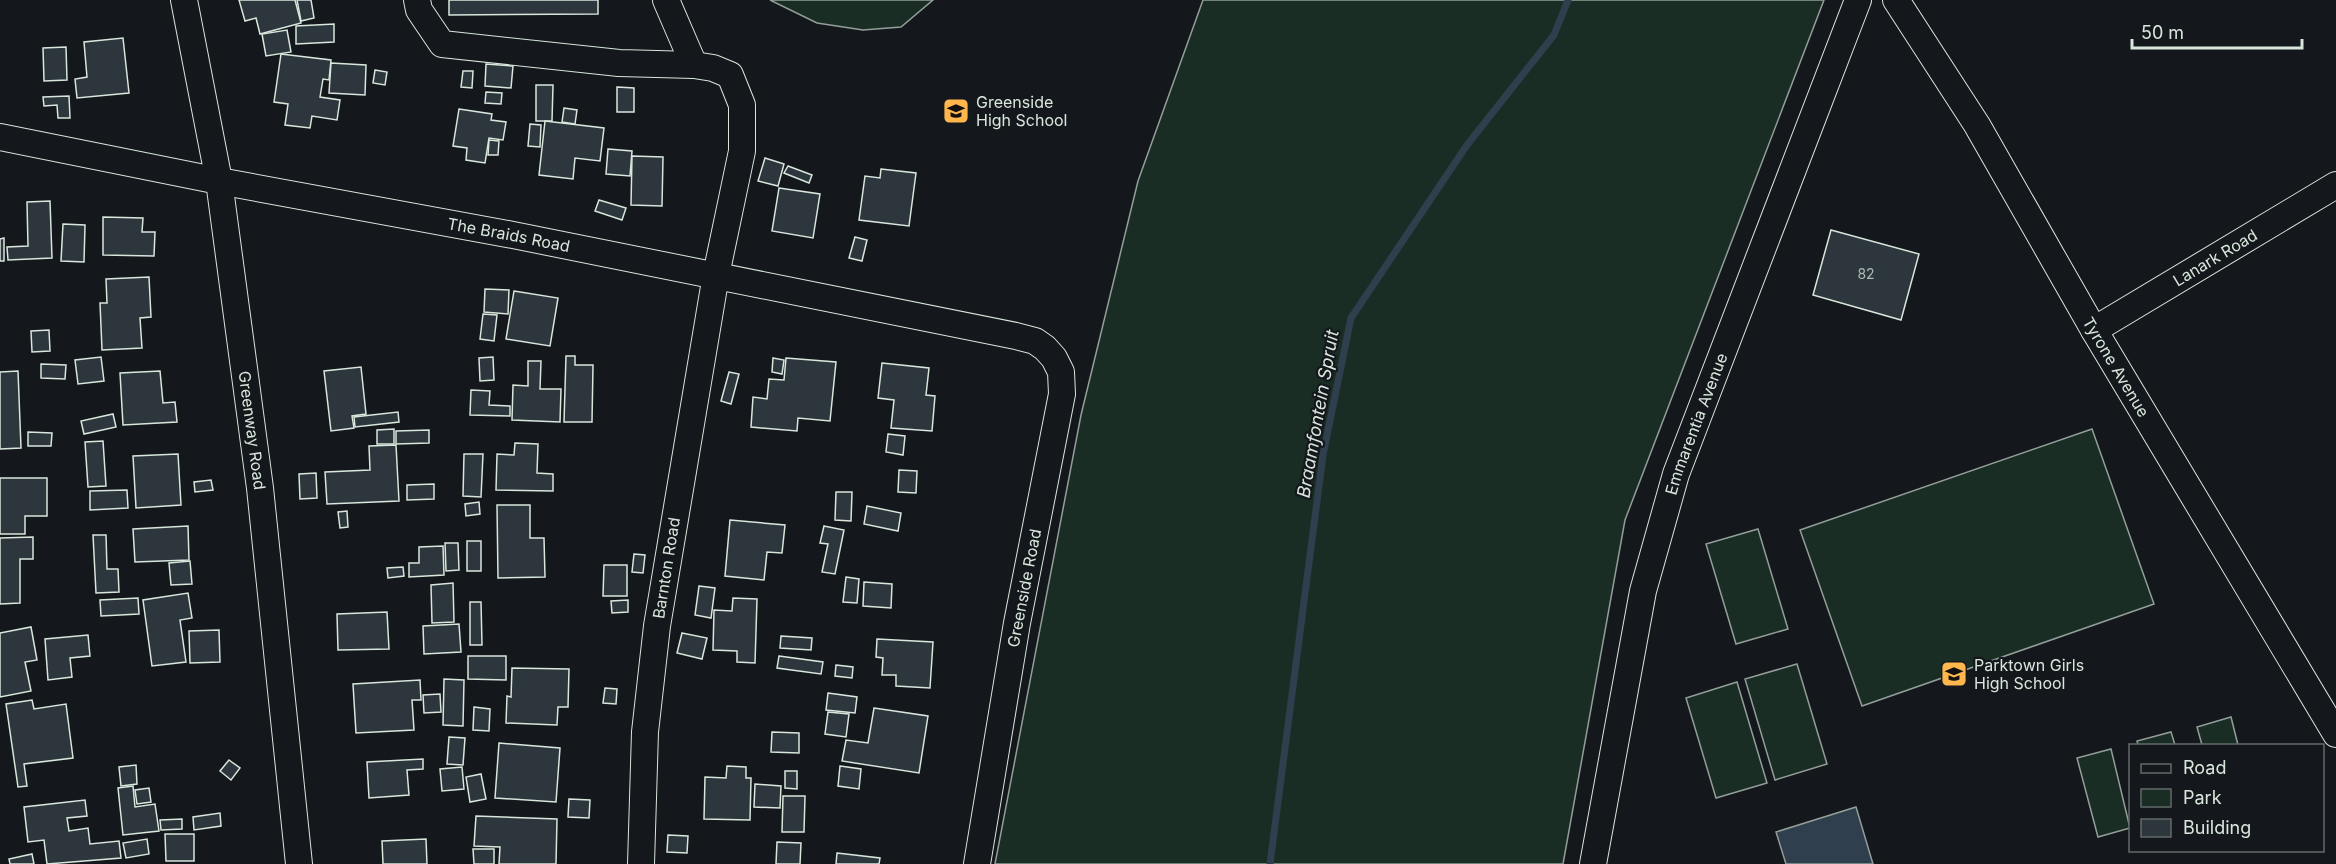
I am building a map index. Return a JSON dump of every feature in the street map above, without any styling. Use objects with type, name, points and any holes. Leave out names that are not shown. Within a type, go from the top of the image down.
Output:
[{"type":"street","name":"Greenway Road","points":[[184,0],[219,181],[260,488],[299,864]]},
{"type":"street","points":[[417,0],[419,10],[442,44],[608,62],[694,65],[666,0]]},
{"type":"street","name":"Emmarentia Avenue","points":[[1593,864],[1641,602],[1676,474],[1858,0]]},
{"type":"street","name":"Tyrone Avenue","points":[[1896,0],[1977,125],[2094,330],[2336,734]]},
{"type":"street","name":"Barnton Road","points":[[641,864],[645,732],[657,626],[716,275],[742,151],[742,105],[730,75],[713,68],[694,65]]},
{"type":"street","name":"The Braids Road","points":[[0,137],[716,275],[1016,336]]},
{"type":"street","name":"Lanark Road","points":[[2094,330],[2336,185]]},
{"type":"street","name":"Greenside Road","points":[[977,864],[1017,623],[1062,394],[1061,372],[1054,358],[1035,341],[1016,336]]},
{"type":"green space","points":[[770,0],[933,0],[901,27],[863,30],[817,23]]},
{"type":"green space","points":[[1203,0],[1824,0],[1625,520],[1563,864],[995,864],[1081,415],[1138,181]]},
{"type":"green space","points":[[2092,429],[2154,604],[1862,706],[1800,530]]},
{"type":"green space","points":[[1758,529],[1788,629],[1736,644],[1706,544]]},
{"type":"green space","points":[[1797,664],[1827,764],[1775,780],[1745,679]]},
{"type":"green space","points":[[1737,682],[1767,783],[1716,798],[1686,698]]},
{"type":"green space","points":[[2231,717],[2238,744],[2202,744],[2197,727]]},
{"type":"green space","points":[[2171,732],[2175,744],[2138,744],[2137,741]]},
{"type":"green space","points":[[2111,749],[2129,828],[2098,837],[2077,758]]},
{"type":"water","points":[[1856,807],[1873,864],[1786,864],[1776,832]]},
{"type":"building","points":[[239,0],[295,0],[301,23],[260,34],[256,18],[245,21]]},
{"type":"building","points":[[297,0],[311,0],[314,18],[301,21]]},
{"type":"building","points":[[449,0],[598,0],[598,14],[449,15]]},
{"type":"building","points":[[334,24],[334,42],[296,44],[296,26]]},
{"type":"building","points":[[287,30],[291,52],[266,56],[262,34]]},
{"type":"building","points":[[123,38],[129,93],[77,98],[75,79],[87,77],[84,42]]},
{"type":"building","points":[[66,47],[67,80],[44,81],[43,48]]},
{"type":"building","points":[[281,54],[331,60],[329,80],[323,79],[320,97],[340,100],[337,120],[312,116],[310,128],[285,125],[288,104],[274,102]]},
{"type":"building","points":[[331,63],[366,65],[365,95],[329,93]]},
{"type":"building","points":[[486,64],[513,66],[511,88],[485,86]]},
{"type":"building","points":[[375,70],[387,72],[385,85],[373,83]]},
{"type":"building","points":[[463,71],[473,71],[472,88],[461,87]]},
{"type":"building","points":[[536,85],[553,85],[552,121],[536,121]]},
{"type":"building","points":[[617,87],[634,88],[634,112],[617,112]]},
{"type":"building","points":[[486,92],[502,93],[501,104],[485,103]]},
{"type":"building","points":[[69,96],[70,118],[58,118],[57,105],[44,106],[43,97]]},
{"type":"building","points":[[564,108],[577,110],[575,124],[562,122]]},
{"type":"building","points":[[459,109],[492,114],[491,120],[506,122],[503,140],[489,138],[485,163],[466,160],[467,148],[453,146]]},
{"type":"building","points":[[545,121],[604,128],[600,161],[575,158],[573,179],[539,175]]},
{"type":"building","points":[[530,124],[541,125],[540,147],[528,146]]},
{"type":"building","points":[[489,140],[499,141],[498,155],[488,155]]},
{"type":"building","points":[[608,149],[632,151],[630,176],[606,174]]},
{"type":"building","points":[[632,156],[663,157],[662,206],[631,205]]},
{"type":"building","points":[[765,158],[784,164],[778,186],[758,181]]},
{"type":"building","points":[[788,166],[812,175],[809,183],[784,173]]},
{"type":"building","points":[[881,169],[916,173],[909,226],[859,220],[865,176],[880,178]]},
{"type":"building","points":[[779,188],[820,194],[813,238],[772,231]]},
{"type":"building","points":[[599,200],[626,208],[622,220],[595,211]]},
{"type":"building","points":[[50,201],[52,258],[8,260],[7,247],[28,246],[27,202]]},
{"type":"building","points":[[103,217],[143,218],[142,232],[155,232],[154,256],[103,255]]},
{"type":"building","points":[[63,224],[85,225],[84,262],[61,261]]},
{"type":"building","points":[[1831,230],[1919,254],[1901,320],[1813,295]]},
{"type":"building","points":[[855,237],[867,240],[862,261],[849,258]]},
{"type":"building","points":[[4,238],[4,261],[0,261],[0,239]]},
{"type":"building","points":[[149,277],[151,317],[140,318],[142,348],[102,350],[100,303],[107,303],[106,279]]},
{"type":"building","points":[[485,289],[509,290],[508,314],[484,312]]},
{"type":"building","points":[[514,291],[558,298],[550,346],[506,339]]},
{"type":"building","points":[[483,314],[497,315],[494,341],[480,339]]},
{"type":"building","points":[[49,330],[50,351],[32,352],[31,331]]},
{"type":"building","points":[[566,356],[575,356],[575,365],[593,365],[592,422],[564,422]]},
{"type":"building","points":[[101,357],[104,381],[78,384],[75,360]]},
{"type":"building","points":[[493,357],[494,380],[480,381],[479,358]]},
{"type":"building","points":[[773,358],[784,360],[782,374],[772,372]]},
{"type":"building","points":[[786,358],[836,362],[830,421],[798,418],[797,431],[751,427],[753,397],[767,399],[769,379],[784,380]]},
{"type":"building","points":[[528,361],[541,361],[540,389],[561,389],[560,422],[512,420],[513,385],[528,386]]},
{"type":"building","points":[[882,363],[929,368],[926,395],[935,396],[932,431],[891,428],[894,400],[878,398]]},
{"type":"building","points":[[41,364],[66,365],[65,379],[41,378]]},
{"type":"building","points":[[361,367],[366,414],[352,416],[354,428],[331,431],[324,371]]},
{"type":"building","points":[[18,371],[21,448],[0,449],[0,372]]},
{"type":"building","points":[[160,371],[163,403],[175,402],[177,422],[123,425],[120,373]]},
{"type":"building","points":[[729,372],[739,374],[731,404],[721,401]]},
{"type":"building","points":[[471,390],[490,391],[489,405],[510,406],[510,416],[470,415]]},
{"type":"building","points":[[398,412],[399,422],[355,427],[354,417]]},
{"type":"building","points":[[113,414],[116,427],[84,434],[81,421]]},
{"type":"building","points":[[394,429],[394,444],[377,444],[377,430]]},
{"type":"building","points":[[429,430],[429,443],[396,444],[396,431]]},
{"type":"building","points":[[28,432],[52,433],[51,446],[28,446]]},
{"type":"building","points":[[888,434],[905,436],[903,455],[886,452]]},
{"type":"building","points":[[103,441],[106,486],[88,487],[85,442]]},
{"type":"building","points":[[515,443],[538,444],[537,473],[553,474],[553,491],[496,490],[497,454],[514,455]]},
{"type":"building","points":[[396,445],[399,501],[327,504],[325,472],[370,470],[369,446]]},
{"type":"building","points":[[178,454],[181,505],[136,508],[133,456]]},
{"type":"building","points":[[464,454],[483,454],[481,497],[463,496]]},
{"type":"building","points":[[899,470],[917,471],[916,493],[898,492]]},
{"type":"building","points":[[316,473],[317,498],[300,499],[299,474]]},
{"type":"building","points":[[0,478],[47,478],[47,516],[25,516],[25,534],[0,534]]},
{"type":"building","points":[[211,480],[213,490],[195,492],[194,482]]},
{"type":"building","points":[[434,484],[434,499],[407,500],[407,485]]},
{"type":"building","points":[[127,490],[128,508],[90,510],[90,491]]},
{"type":"building","points":[[836,492],[852,492],[851,521],[835,520]]},
{"type":"building","points":[[479,502],[480,514],[466,516],[465,504]]},
{"type":"building","points":[[497,505],[530,505],[530,538],[544,538],[545,577],[498,578]]},
{"type":"building","points":[[867,506],[901,513],[898,531],[864,524]]},
{"type":"building","points":[[347,511],[348,527],[340,528],[338,512]]},
{"type":"building","points":[[730,520],[785,525],[782,553],[767,552],[764,580],[725,576]]},
{"type":"building","points":[[188,526],[189,560],[135,562],[133,529]]},
{"type":"building","points":[[824,526],[844,530],[835,574],[822,572],[828,544],[820,543]]},
{"type":"building","points":[[93,535],[106,535],[107,569],[118,569],[119,592],[96,593]]},
{"type":"building","points":[[33,537],[33,559],[20,559],[20,603],[0,604],[0,538]]},
{"type":"building","points":[[467,541],[481,541],[481,571],[467,571]]},
{"type":"building","points":[[445,543],[458,543],[459,570],[446,571]]},
{"type":"building","points":[[443,546],[444,575],[409,577],[409,563],[419,563],[419,547]]},
{"type":"building","points":[[634,554],[645,555],[643,573],[632,572]]},
{"type":"building","points":[[190,561],[192,584],[171,585],[169,563]]},
{"type":"building","points":[[604,565],[627,565],[627,596],[603,596]]},
{"type":"building","points":[[403,567],[404,576],[388,578],[387,568]]},
{"type":"building","points":[[846,577],[859,579],[857,603],[843,602]]},
{"type":"building","points":[[864,582],[892,584],[891,608],[863,606]]},
{"type":"building","points":[[453,583],[454,622],[432,623],[431,585]]},
{"type":"building","points":[[699,586],[715,588],[711,618],[695,615]]},
{"type":"building","points":[[188,593],[192,618],[180,620],[186,662],[152,666],[143,600]]},
{"type":"building","points":[[138,598],[139,614],[101,616],[100,600]]},
{"type":"building","points":[[733,598],[757,599],[755,663],[737,662],[737,651],[713,650],[714,610],[732,611]]},
{"type":"building","points":[[628,600],[628,612],[612,613],[611,601]]},
{"type":"building","points":[[470,602],[481,602],[482,645],[470,645]]},
{"type":"building","points":[[387,612],[389,649],[338,650],[337,614]]},
{"type":"building","points":[[459,624],[461,652],[424,654],[423,626]]},
{"type":"building","points":[[31,627],[37,660],[25,662],[31,691],[0,697],[0,633]]},
{"type":"building","points":[[219,630],[220,662],[190,663],[189,631]]},
{"type":"building","points":[[682,633],[707,638],[702,659],[677,653]]},
{"type":"building","points":[[88,635],[90,656],[70,658],[72,677],[48,680],[45,639]]},
{"type":"building","points":[[781,636],[812,638],[811,650],[780,648]]},
{"type":"building","points":[[877,639],[933,642],[930,688],[896,686],[896,675],[882,675],[883,658],[876,657]]},
{"type":"building","points":[[468,656],[506,656],[506,680],[468,679]]},
{"type":"building","points":[[779,656],[823,662],[821,674],[777,668]]},
{"type":"building","points":[[836,665],[853,667],[852,678],[835,676]]},
{"type":"building","points":[[512,668],[569,669],[568,707],[558,707],[557,725],[506,723],[507,696],[511,697]]},
{"type":"building","points":[[444,679],[464,680],[463,726],[443,725]]},
{"type":"building","points":[[420,680],[421,700],[412,700],[414,730],[356,733],[353,684]]},
{"type":"building","points":[[605,688],[617,689],[616,704],[603,703]]},
{"type":"building","points":[[828,693],[857,697],[855,713],[826,710]]},
{"type":"building","points":[[440,694],[441,712],[424,713],[423,695]]},
{"type":"building","points":[[32,700],[34,709],[66,704],[73,758],[24,764],[27,786],[18,787],[6,704]]},
{"type":"building","points":[[474,707],[490,709],[489,731],[473,730]]},
{"type":"building","points":[[874,708],[928,716],[919,773],[842,761],[846,740],[868,743]]},
{"type":"building","points":[[828,712],[849,714],[846,737],[825,734]]},
{"type":"building","points":[[772,732],[799,733],[799,753],[771,752]]},
{"type":"building","points":[[449,737],[465,738],[463,765],[447,764]]},
{"type":"building","points":[[499,743],[560,748],[556,802],[495,798]]},
{"type":"building","points":[[423,759],[423,769],[407,770],[409,795],[369,798],[367,762]]},
{"type":"building","points":[[229,760],[240,768],[231,780],[220,771]]},
{"type":"building","points":[[136,765],[137,784],[121,786],[119,767]]},
{"type":"building","points":[[727,766],[746,767],[746,778],[751,778],[750,820],[704,819],[705,777],[726,778]]},
{"type":"building","points":[[840,766],[861,769],[859,789],[838,786]]},
{"type":"building","points":[[462,767],[464,789],[442,791],[440,769]]},
{"type":"building","points":[[785,771],[797,771],[797,789],[785,788]]},
{"type":"building","points":[[481,774],[486,799],[470,802],[466,777]]},
{"type":"building","points":[[755,784],[781,786],[780,808],[754,807]]},
{"type":"building","points":[[133,786],[135,807],[155,804],[159,831],[123,835],[118,788]]},
{"type":"building","points":[[149,788],[151,802],[137,804],[135,790]]},
{"type":"building","points":[[783,796],[805,796],[804,832],[782,832]]},
{"type":"building","points":[[569,799],[590,800],[589,818],[568,817]]},
{"type":"building","points":[[85,800],[87,816],[67,818],[69,831],[88,828],[90,844],[119,841],[121,858],[47,864],[44,840],[28,842],[24,807]]},
{"type":"building","points":[[220,813],[221,826],[194,830],[193,817]]},
{"type":"building","points":[[476,816],[557,819],[556,864],[499,864],[500,847],[474,846]]},
{"type":"building","points":[[182,819],[182,829],[161,830],[160,820]]},
{"type":"building","points":[[165,834],[194,834],[194,861],[166,861]]},
{"type":"building","points":[[668,835],[688,836],[687,853],[667,852]]},
{"type":"building","points":[[147,839],[149,854],[126,858],[123,843]]},
{"type":"building","points":[[426,839],[427,864],[383,864],[382,841]]},
{"type":"building","points":[[777,842],[801,843],[800,864],[776,864]]},
{"type":"building","points":[[473,849],[494,849],[494,864],[474,864]]},
{"type":"building","points":[[837,853],[880,858],[879,864],[836,864]]},
{"type":"building","points":[[32,854],[34,864],[10,864],[9,859]]},
{"type":"waterway","name":"Braamfontein Spruit","points":[[1270,864],[1323,455],[1351,318],[1467,145],[1554,35],[1568,0]]},
{"type":"place","name":"Greenside High School","points":[[956,111]]},
{"type":"place","name":"Parktown Girls High School","points":[[1954,674]]}]
